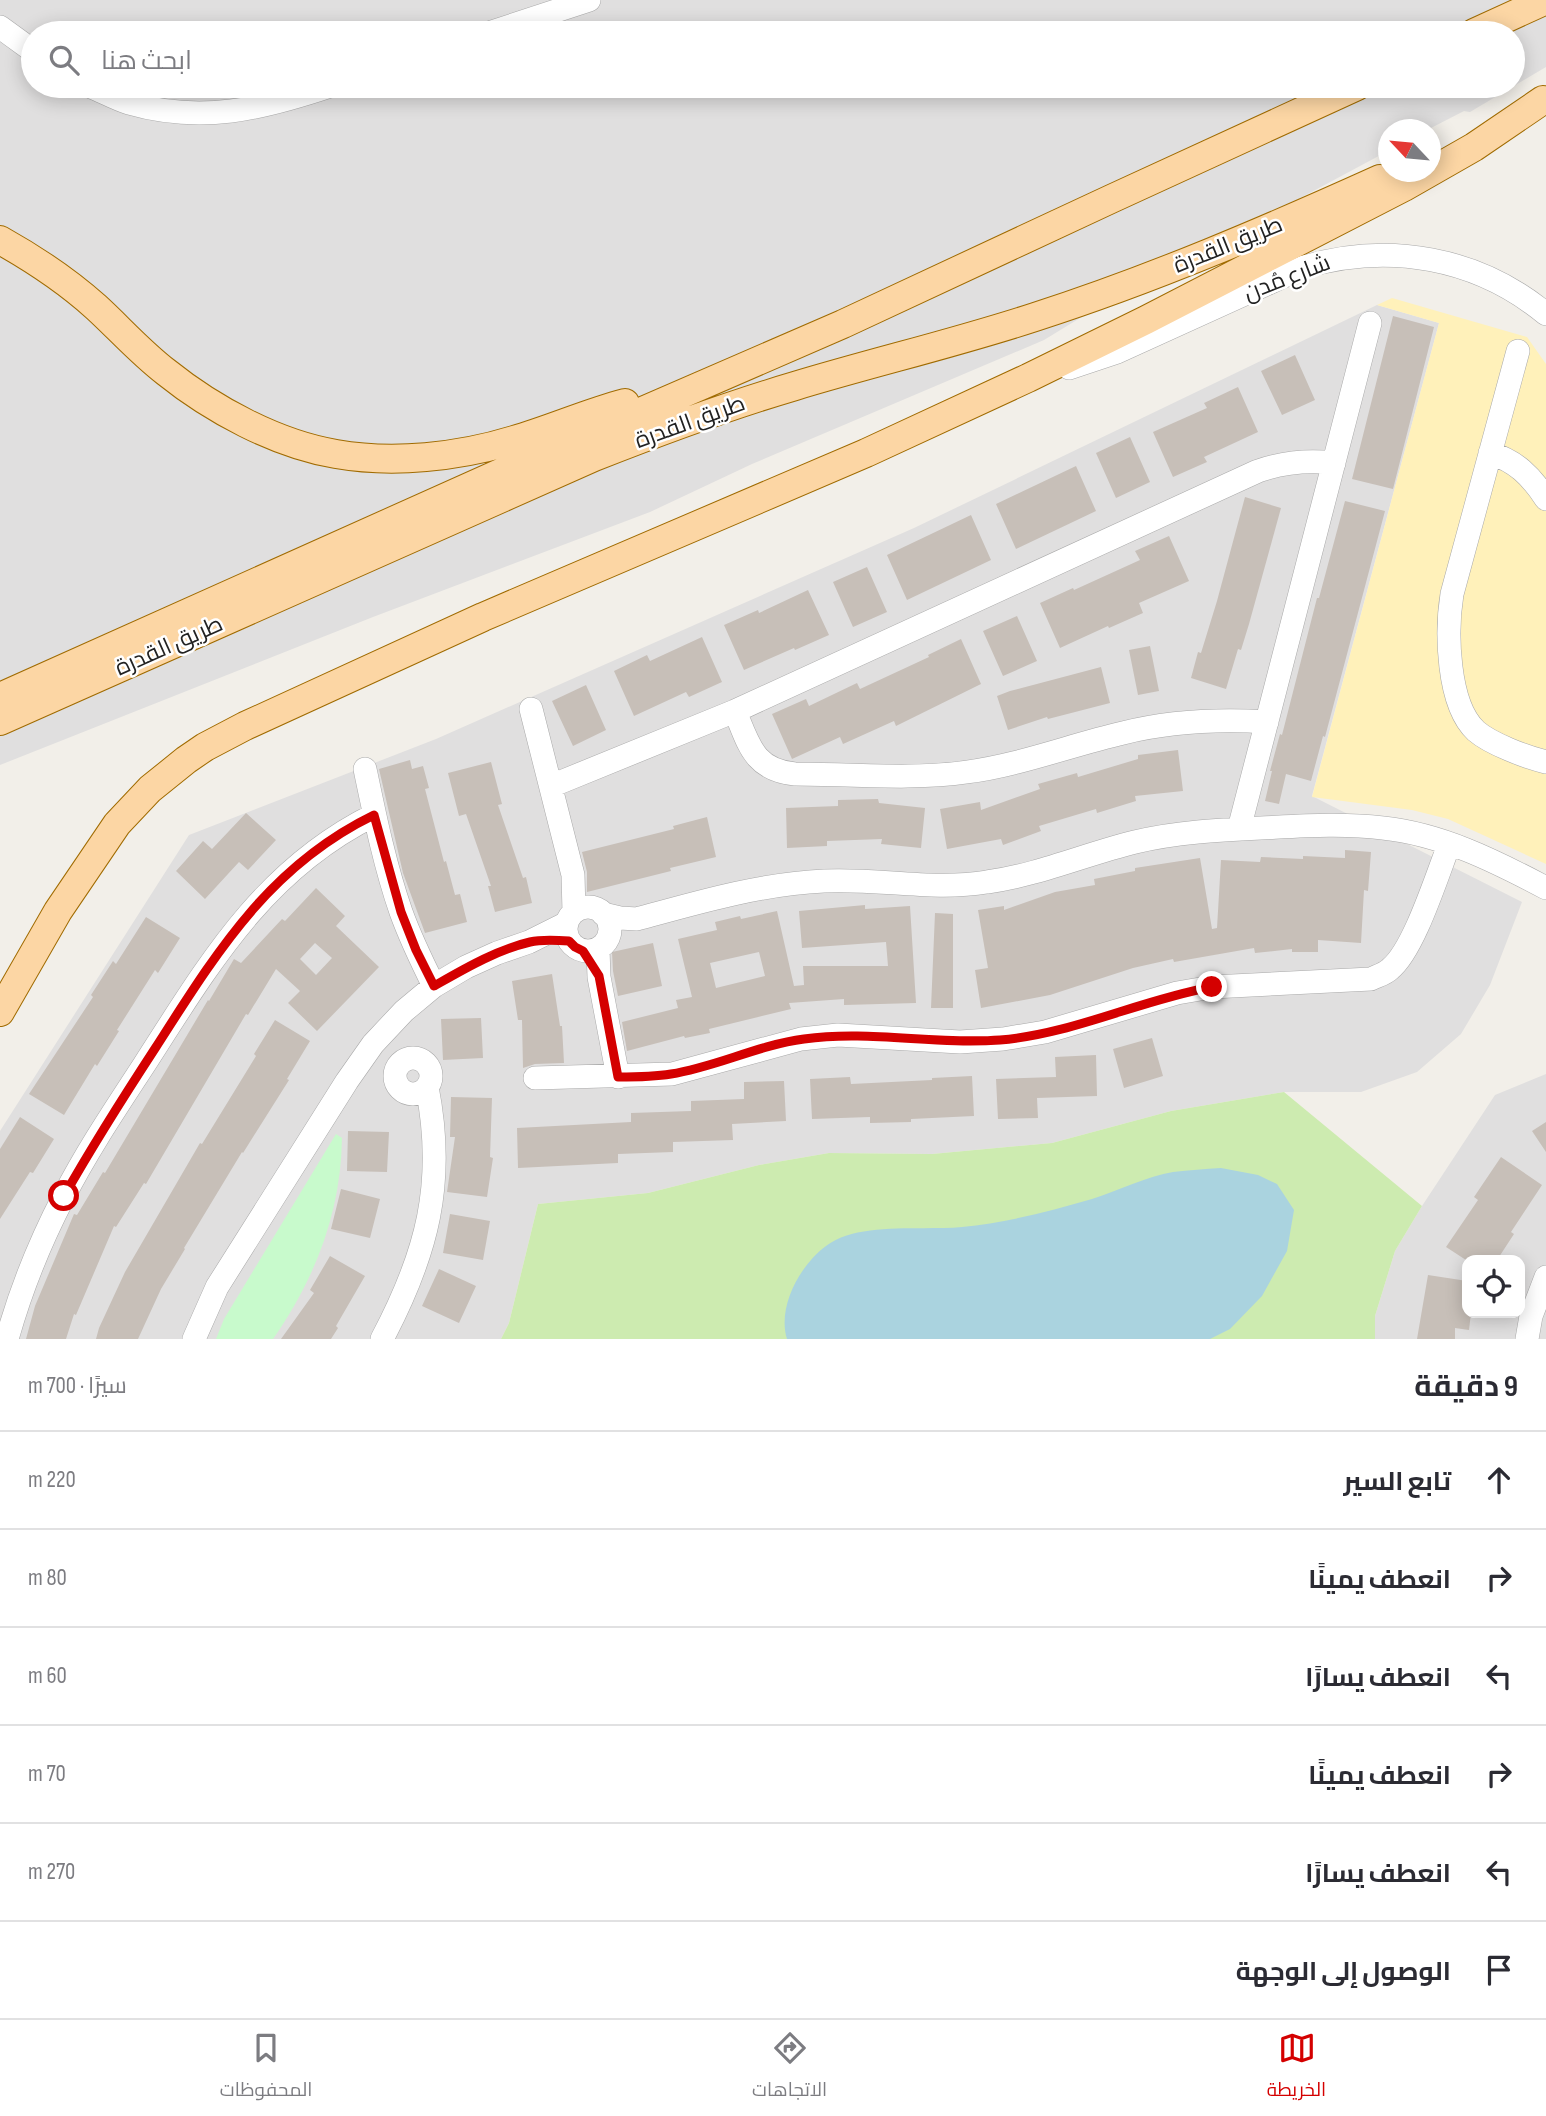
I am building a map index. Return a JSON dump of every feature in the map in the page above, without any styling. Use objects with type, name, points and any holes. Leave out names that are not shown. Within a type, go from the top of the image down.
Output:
[{"type":"main road","points":[[1500,21],[1546,0]]},
{"type":"main road","name":"طريق القدرة","points":[[0,697],[844,324],[1331,98]]},
{"type":"main road","points":[[1441,151],[1545,99]]},
{"type":"main road","points":[[0,1012],[58,911],[117,824],[149,789],[205,747],[411,650],[866,453],[1028,378],[1158,314],[1427,174],[1474,147],[1545,99]]},
{"type":"main road","name":"طريق القدرة","points":[[0,721],[605,452],[791,387],[977,335],[1091,298],[1192,260],[1378,181]]},
{"type":"main road","points":[[0,240],[70,285],[154,363],[197,395],[268,432],[335,454],[396,458],[457,453],[514,440],[601,409],[676,396]]},
{"type":"street","points":[[525,21],[589,0]]},
{"type":"street","points":[[0,27],[21,42]]},
{"type":"street","points":[[118,98],[170,111],[215,113],[254,108],[293,98]]},
{"type":"street","name":"شارع مُدن","points":[[1028,378],[1117,352],[1286,274],[1324,261],[1364,254],[1405,254],[1444,261],[1501,283],[1546,314]]},
{"type":"street","points":[[1239,829],[1370,323]]},
{"type":"street","points":[[1518,351],[1452,594],[1449,645],[1456,693],[1465,717],[1481,735],[1546,762]]},
{"type":"street","points":[[1490,453],[1519,466],[1546,499]]},
{"type":"street","points":[[551,786],[735,711],[1258,471],[1296,461],[1334,463]]},
{"type":"street","points":[[531,709],[599,976],[618,1077]]},
{"type":"street","points":[[735,711],[756,756],[767,766],[780,772],[795,774],[931,776],[1003,765],[1158,726],[1228,720],[1267,722]]},
{"type":"street","points":[[365,769],[374,815],[401,912],[434,986]]},
{"type":"street","points":[[6,1339],[24,1284],[64,1196],[91,1148],[204,971],[236,927],[268,891],[303,859],[344,830],[374,815]]},
{"type":"street","points":[[194,1339],[217,1287],[373,1044],[434,986],[466,967],[529,942],[586,930],[620,918],[637,919],[753,889],[789,883],[876,880],[951,886],[987,883],[1148,840],[1187,833],[1239,829],[1348,825],[1386,828],[1426,837],[1502,864],[1546,888]]},
{"type":"street","points":[[535,1078],[672,1074],[801,1039],[838,1035],[960,1042],[1003,1040],[1045,1032],[1177,993],[1212,987],[1371,979],[1389,970],[1402,956],[1413,936],[1449,845]]},
{"type":"street","points":[[382,1339],[412,1278],[430,1215],[435,1151],[434,1119],[427,1087]]},
{"type":"street","points":[[1527,1339],[1531,1316],[1546,1277]]},
{"type":"shaded area","points":[[0,0],[1546,0],[1546,67],[1525,79],[1525,21],[21,21],[21,98],[1494,98],[1470,112],[1464,111],[1441,123],[1441,119],[1378,119],[1378,156],[1103,304],[1044,340],[752,464],[650,512],[373,617],[0,765]]},
{"type":"shaded area","points":[[1377,305],[1439,323],[1312,796],[1522,902],[1490,985],[1461,1034],[1417,1072],[1361,1092],[1284,1092],[1171,1111],[1052,1143],[932,1154],[829,1153],[759,1165],[648,1193],[538,1204],[509,1323],[501,1339],[0,1339],[0,1131],[189,835],[436,739],[914,528]]},
{"type":"shaded area","points":[[1546,1074],[1546,1339],[1375,1339],[1375,1316],[1395,1251],[1495,1095]]},
{"type":"green space","points":[[1284,1092],[1422,1206],[1395,1251],[1375,1316],[1375,1339],[501,1339],[509,1323],[538,1204],[648,1193],[759,1165],[829,1153],[932,1154],[1052,1143],[1171,1111]]},
{"type":"green space","points":[[336,1134],[342,1138],[337,1192],[331,1218],[313,1269],[288,1316],[273,1339],[216,1339],[224,1319]]},
{"type":"sand","points":[[1392,298],[1527,337],[1546,364],[1546,864],[1448,819],[1412,810],[1312,797],[1439,323],[1377,305]]},
{"type":"water","points":[[1221,1168],[1258,1175],[1277,1184],[1294,1210],[1287,1251],[1262,1296],[1230,1329],[1210,1339],[787,1339],[785,1314],[793,1288],[816,1254],[839,1238],[873,1230],[946,1228],[995,1223],[1092,1199],[1163,1174]]},
{"type":"building","points":[[1393,316],[1434,327],[1393,489],[1352,479]]},
{"type":"building","points":[[1295,355],[1315,400],[1282,415],[1261,371]]},
{"type":"building","points":[[1238,387],[1258,432],[1204,457],[1207,462],[1173,477],[1153,432],[1207,408],[1204,403]]},
{"type":"building","points":[[1130,437],[1150,482],[1116,498],[1096,453]]},
{"type":"building","points":[[1076,466],[1096,511],[1016,549],[996,504]]},
{"type":"building","points":[[1245,497],[1281,508],[1249,624],[1226,689],[1191,678],[1217,601]]},
{"type":"building","points":[[1345,501],[1385,511],[1325,737],[1323,736],[1311,781],[1286,774],[1279,804],[1265,801],[1270,771]]},
{"type":"building","points":[[971,515],[991,560],[907,600],[887,555]]},
{"type":"building","points":[[1169,536],[1189,581],[1139,603],[1143,613],[1060,648],[1040,603],[1140,560],[1135,551]]},
{"type":"building","points":[[867,567],[887,612],[853,627],[833,582]]},
{"type":"building","points":[[808,590],[829,635],[744,670],[724,625],[758,610],[759,613]]},
{"type":"building","points":[[1017,616],[1037,661],[1003,676],[983,631]]},
{"type":"building","points":[[702,637],[722,682],[689,697],[686,692],[634,716],[614,671],[647,655],[650,661]]},
{"type":"building","points":[[961,639],[981,684],[896,726],[894,721],[843,744],[840,737],[792,759],[772,714],[806,699],[809,706],[857,683],[860,689]]},
{"type":"building","points":[[1150,646],[1159,691],[1138,695],[1129,650]]},
{"type":"building","points":[[1101,667],[1110,703],[1048,719],[1047,717],[1008,730],[997,696]]},
{"type":"building","points":[[586,685],[606,730],[573,746],[552,701]]},
{"type":"building","points":[[1178,750],[1183,791],[1135,796],[1136,801],[1097,813],[1096,809],[1039,826],[1041,831],[1003,845],[1001,839],[947,849],[940,809],[980,802],[981,810],[1040,789],[1038,784],[1077,773],[1078,777],[1138,759],[1138,755]]},
{"type":"building","points":[[410,760],[412,769],[423,766],[429,788],[425,789],[444,862],[446,861],[455,895],[460,894],[467,922],[425,933],[403,873],[379,769]]},
{"type":"building","points":[[491,762],[502,804],[498,805],[523,878],[526,877],[532,903],[495,912],[488,886],[491,886],[466,814],[459,816],[448,773]]},
{"type":"building","points":[[878,799],[879,803],[925,808],[921,848],[881,844],[882,839],[827,841],[827,846],[787,848],[786,808],[838,806],[838,800]]},
{"type":"building","points":[[246,813],[276,840],[248,870],[239,862],[205,899],[176,871],[203,841],[212,849]]},
{"type":"building","points":[[707,817],[716,857],[587,892],[587,872],[582,852],[674,829],[673,826]]},
{"type":"building","points":[[1345,850],[1371,852],[1368,891],[1364,890],[1361,943],[1318,940],[1318,952],[1292,952],[1292,949],[1255,953],[1254,948],[1174,962],[1173,959],[1133,968],[1050,995],[981,1008],[975,970],[988,968],[978,910],[1004,906],[1004,910],[1055,892],[1095,885],[1094,879],[1135,871],[1135,868],[1200,858],[1212,929],[1217,928],[1221,860],[1260,862],[1261,857],[1303,859],[1303,856],[1345,858]]},
{"type":"building","points":[[316,888],[345,916],[336,926],[379,967],[317,1031],[288,1003],[300,991],[276,969],[248,1015],[246,1014],[146,1184],[144,1183],[116,1227],[114,1226],[76,1315],[74,1314],[66,1339],[26,1339],[35,1306],[74,1214],[77,1215],[103,1172],[105,1173],[234,959],[241,963],[282,919],[285,921]],"holes":[[[315,943],[332,958],[316,975],[300,959]]]},
{"type":"building","points":[[865,905],[865,909],[910,906],[916,1003],[844,1005],[844,999],[789,1003],[791,1009],[709,1029],[710,1033],[685,1038],[684,1036],[627,1051],[622,1022],[678,1008],[676,1000],[692,997],[678,939],[717,930],[715,922],[777,911],[794,986],[804,985],[803,966],[888,966],[886,942],[802,948],[799,911]],"holes":[[[759,952],[765,976],[716,988],[710,963]]]},
{"type":"building","points":[[935,913],[953,914],[953,1008],[931,1008]]},
{"type":"building","points":[[146,917],[180,938],[158,973],[155,970],[64,1115],[29,1094],[93,997],[91,995],[113,961],[116,964]]},
{"type":"building","points":[[653,943],[662,986],[618,996],[612,952]]},
{"type":"building","points":[[552,974],[562,1026],[564,1063],[535,1064],[523,1068],[522,1020],[518,1020],[512,981]]},
{"type":"building","points":[[481,1018],[483,1058],[443,1060],[441,1019]]},
{"type":"building","points":[[275,1020],[310,1041],[287,1079],[289,1080],[184,1248],[138,1339],[96,1339],[125,1272]]},
{"type":"building","points":[[1152,1038],[1163,1076],[1124,1088],[1113,1049]]},
{"type":"building","points":[[1096,1055],[1097,1096],[1037,1098],[1038,1118],[998,1119],[996,1079],[1056,1077],[1055,1057]]},
{"type":"building","points":[[972,1076],[974,1116],[870,1123],[870,1117],[812,1119],[810,1079],[850,1077],[851,1084]]},
{"type":"building","points":[[784,1081],[786,1121],[732,1124],[733,1140],[673,1142],[673,1152],[618,1154],[618,1163],[518,1168],[517,1128],[631,1122],[631,1113],[691,1111],[691,1101],[744,1099],[744,1082]]},
{"type":"building","points":[[451,1097],[492,1098],[490,1157],[493,1158],[487,1197],[447,1192],[455,1137],[450,1137]]},
{"type":"building","points":[[20,1117],[54,1139],[0,1219],[0,1149]]},
{"type":"building","points":[[1546,1122],[1546,1152],[1532,1131]]},
{"type":"building","points":[[348,1131],[389,1132],[387,1172],[347,1171]]},
{"type":"building","points":[[1501,1157],[1542,1185],[1511,1232],[1514,1234],[1500,1255],[1462,1255],[1462,1257],[1446,1247],[1478,1200],[1474,1197]]},
{"type":"building","points":[[341,1189],[380,1199],[370,1238],[331,1229]]},
{"type":"building","points":[[450,1214],[490,1221],[483,1260],[443,1253]]},
{"type":"building","points":[[330,1256],[365,1276],[336,1326],[338,1328],[331,1339],[281,1339],[314,1293],[310,1290]]},
{"type":"building","points":[[439,1269],[476,1286],[459,1323],[422,1306]]},
{"type":"building","points":[[1428,1275],[1462,1280],[1462,1318],[1470,1318],[1469,1330],[1455,1328],[1455,1339],[1417,1339]]},
{"type":"route","points":[[64,1196],[91,1148],[204,971],[236,927],[268,891],[303,859],[344,830],[374,815],[401,912],[434,986],[466,967],[529,942],[569,941],[583,951],[599,976],[618,1077],[672,1074],[801,1039],[838,1035],[960,1042],[1003,1040],[1045,1032],[1177,993],[1212,987]]}]
